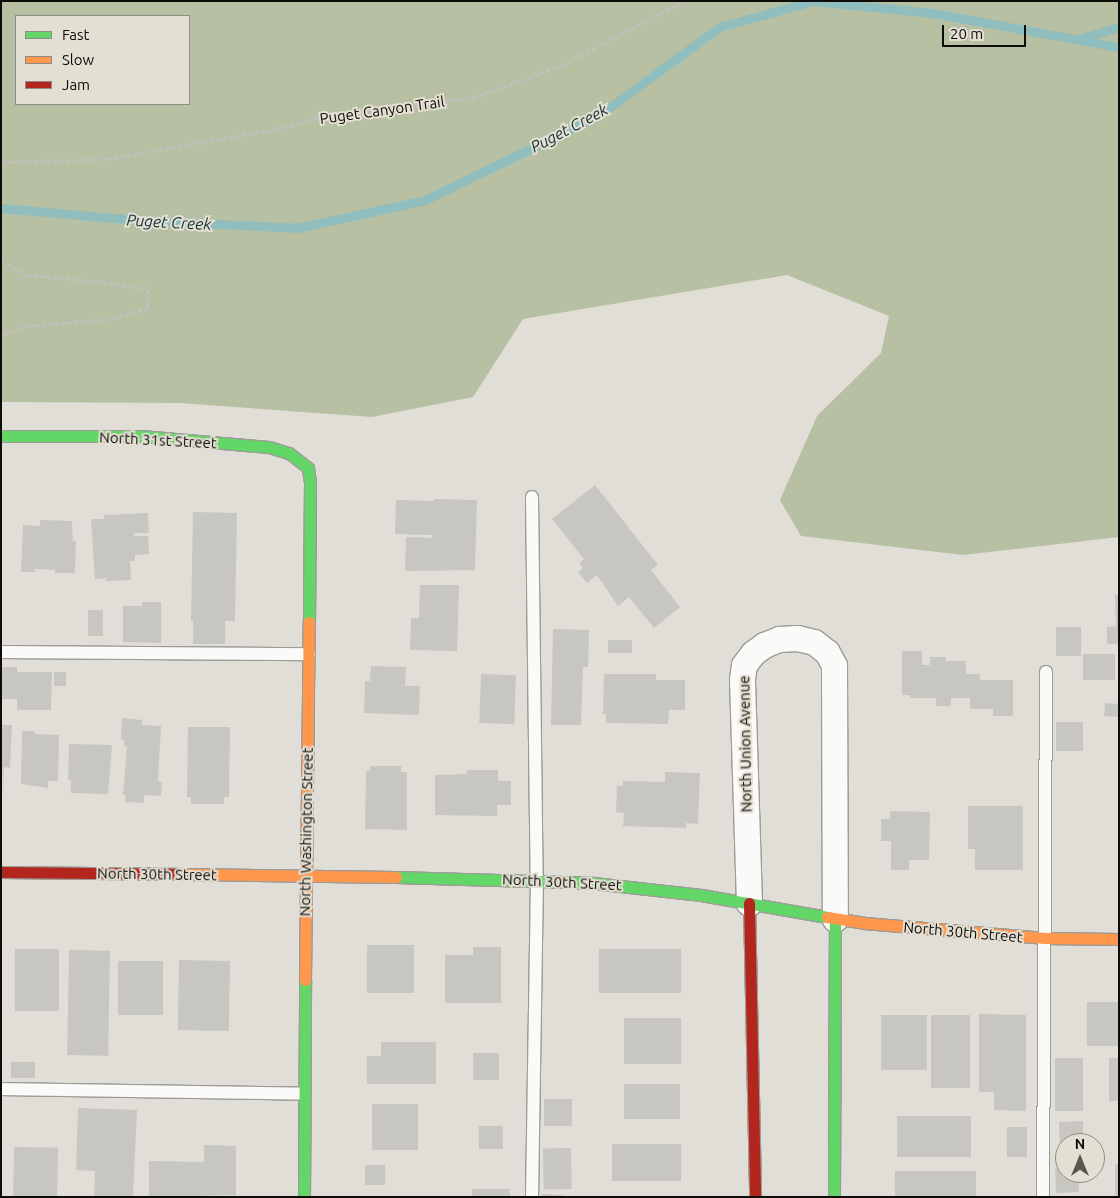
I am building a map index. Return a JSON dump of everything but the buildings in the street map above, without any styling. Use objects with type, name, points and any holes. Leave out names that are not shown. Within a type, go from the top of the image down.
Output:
[{"type":"street","name":"North 31st Street","points":[[1,436],[140,436],[270,447],[289,453],[308,468]]},
{"type":"street","name":"North Washington Street","points":[[304,1197],[305,876],[310,482],[308,468]]},
{"type":"street","name":"North Union Avenue","points":[[755,1197],[742,679],[744,665],[753,653],[764,644],[779,639],[797,638],[814,642],[827,652],[834,665],[834,1197]]},
{"type":"street","name":"North 30th Street","points":[[1,872],[536,880],[649,888],[749,903],[835,919],[1045,938],[1119,939]]},
{"type":"lane","points":[[532,497],[536,880],[532,1197]]},
{"type":"lane","points":[[1,652],[309,654]]},
{"type":"lane","points":[[1043,1197],[1046,672]]},
{"type":"lane","points":[[1,1089],[304,1094]]},
{"type":"path","name":"Puget Canyon Trail","points":[[1,162],[108,158],[277,129],[336,113],[473,98],[563,65],[685,1]]},
{"type":"path","points":[[1,261],[27,275],[103,282],[148,289],[148,308],[111,319],[25,326],[1,335]]},
{"type":"green space","points":[[1,1],[1119,1],[1119,537],[963,555],[801,536],[780,500],[817,416],[881,353],[889,316],[787,275],[523,319],[473,397],[372,417],[179,403],[1,402]]},
{"type":"waterway","name":"Puget Creek","points":[[1,208],[136,220],[297,228],[425,200],[601,114],[719,27],[813,1],[933,13],[1119,47]]},
{"type":"waterway","points":[[1079,39],[1119,27]]},
{"type":"traffic: fast","points":[[1,436],[141,436],[269,447],[289,453],[308,468],[310,482],[309,622]]},
{"type":"traffic: fast","points":[[396,877],[593,883],[701,895],[827,917]]},
{"type":"traffic: fast","points":[[834,1197],[835,919]]},
{"type":"traffic: fast","points":[[304,1197],[305,980]]},
{"type":"traffic: slow","points":[[305,980],[309,622]]},
{"type":"traffic: slow","points":[[185,874],[396,877]]},
{"type":"traffic: slow","points":[[827,917],[864,923],[1045,938],[1119,939]]},
{"type":"traffic: jam","points":[[1,872],[185,874]]},
{"type":"traffic: jam","points":[[749,903],[755,1197]]}]
